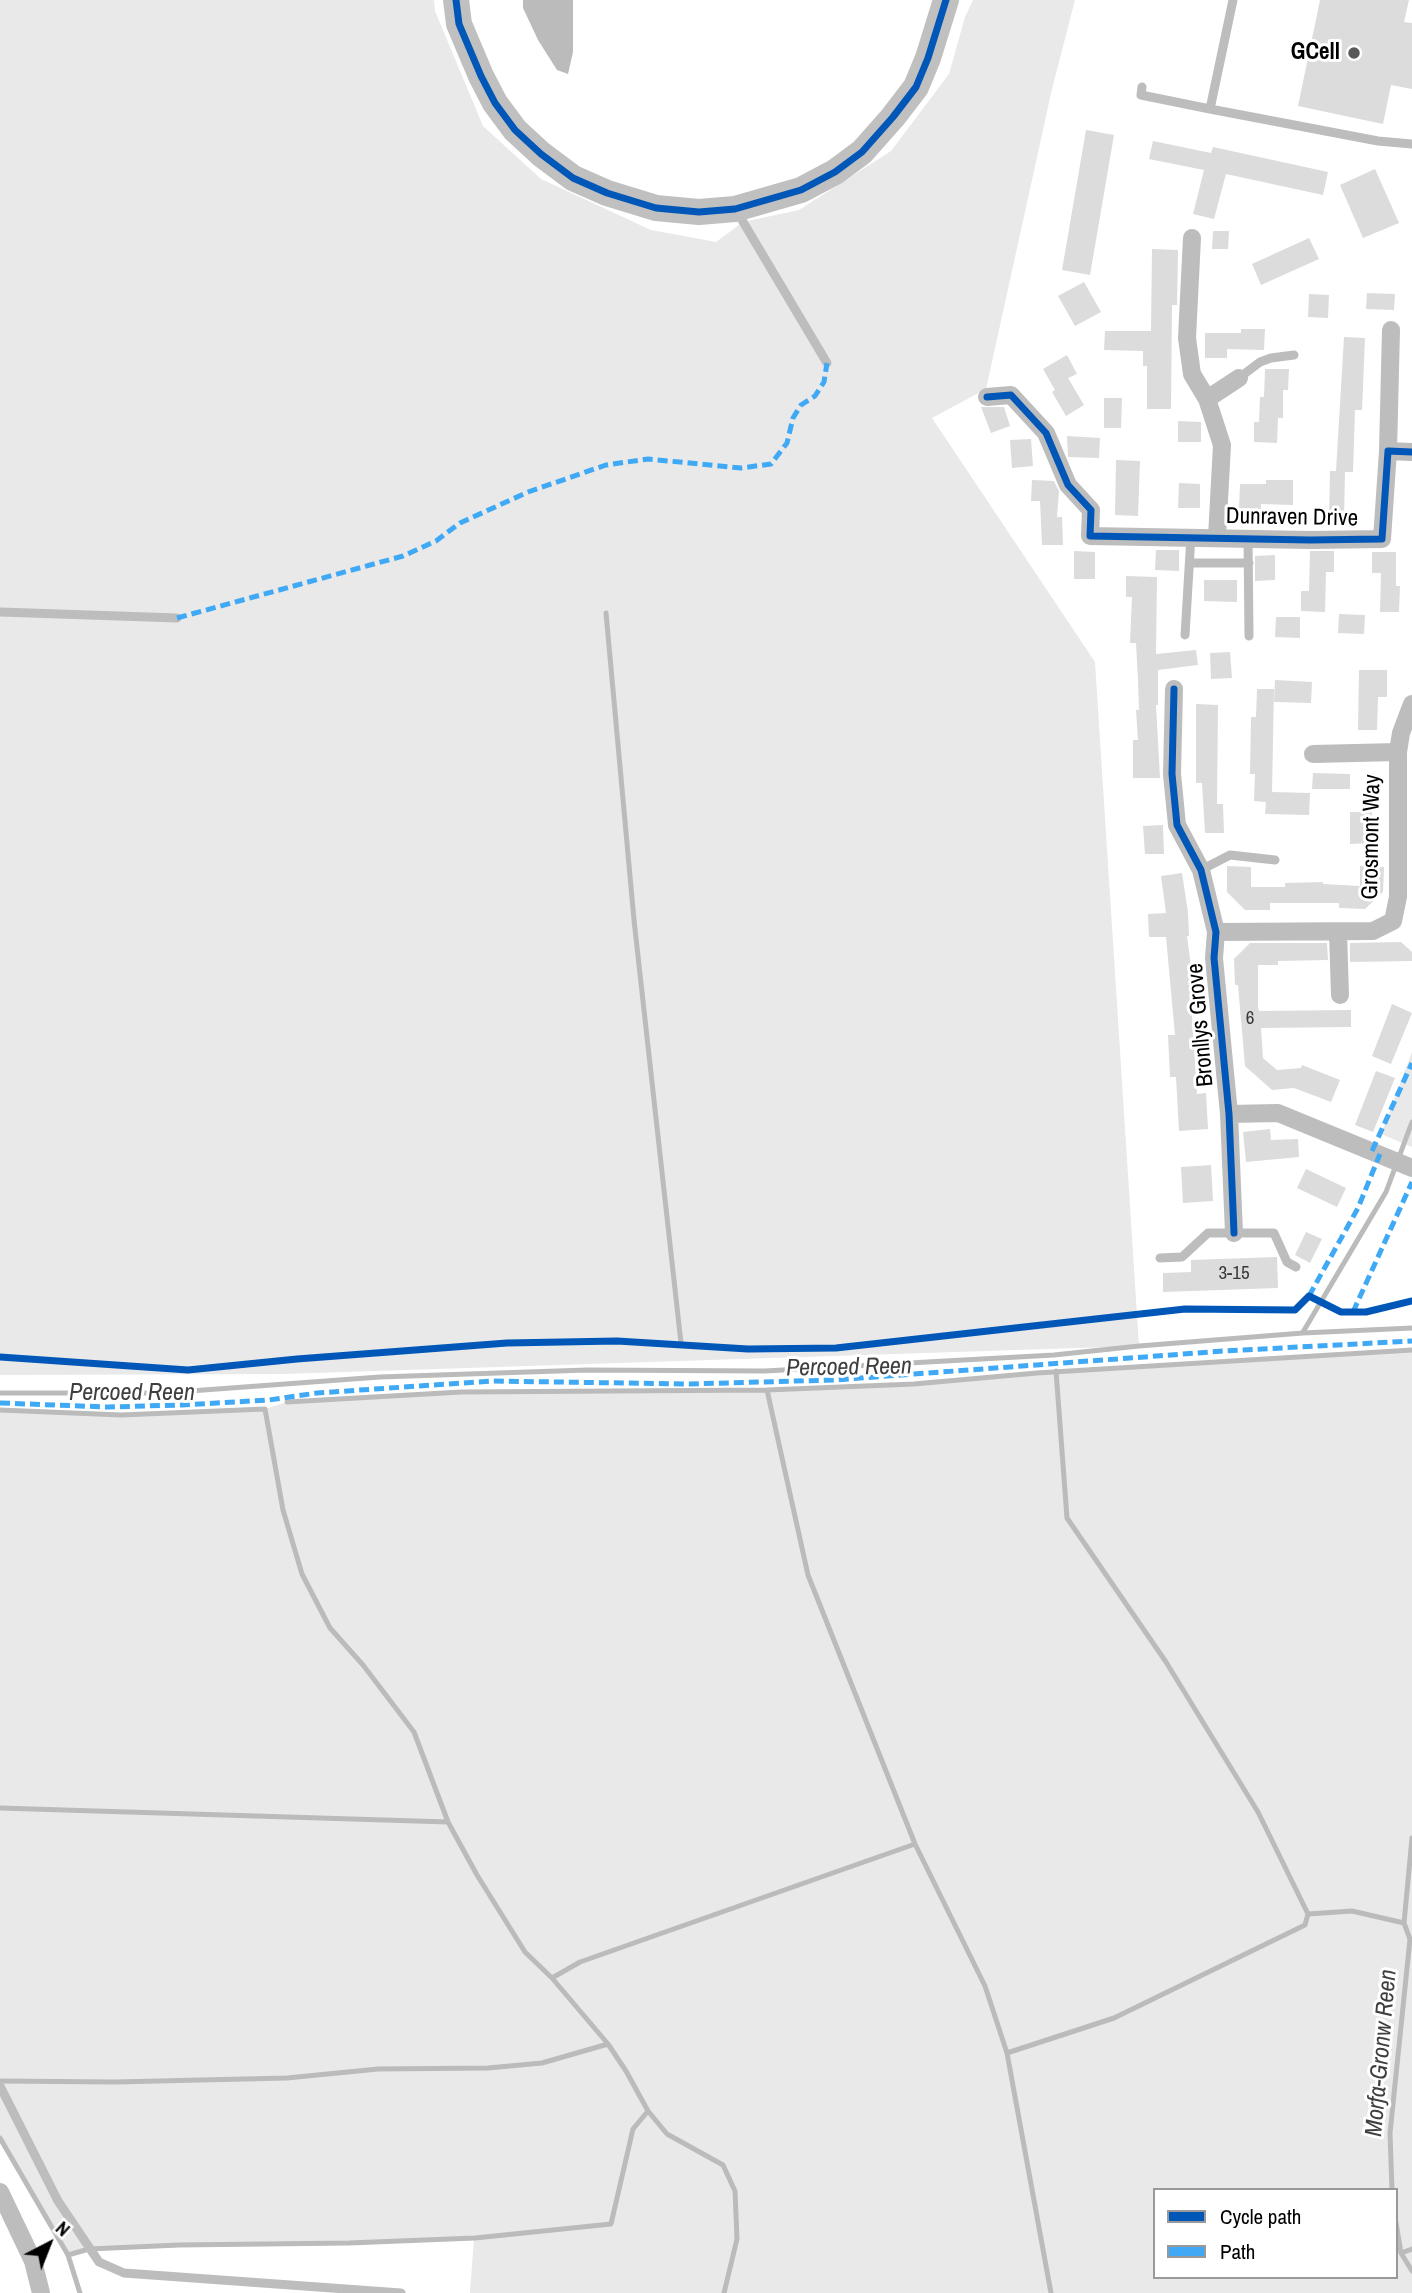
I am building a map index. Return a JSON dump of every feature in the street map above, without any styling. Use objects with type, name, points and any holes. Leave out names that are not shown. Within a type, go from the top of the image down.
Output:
[{"type":"street","points":[[456,0],[459,24],[481,76],[495,103],[515,130],[562,170],[607,193],[656,208],[699,212],[735,209],[801,190],[835,172],[862,152],[916,86],[928,58],[946,0]]},
{"type":"street","points":[[1192,238],[1187,338],[1192,374],[1208,399],[1222,445],[1217,537]]},
{"type":"street","points":[[1391,330],[1388,451],[1412,452]]},
{"type":"street","points":[[1208,399],[1239,378]]},
{"type":"street","name":"Dunraven Drive","points":[[987,397],[1011,396],[1046,433],[1068,485],[1091,510],[1090,536],[1382,539],[1388,451]]},
{"type":"street","name":"Bronllys Grove","points":[[1174,689],[1172,774],[1177,825],[1201,870],[1216,932],[1214,958],[1228,1114],[1234,1233]]},
{"type":"street","name":"Grosmont Way","points":[[1216,932],[1373,931],[1392,921],[1398,897],[1398,752],[1401,733],[1412,704]]},
{"type":"street","points":[[1313,754],[1398,752]]},
{"type":"street","points":[[1338,932],[1340,995]]},
{"type":"street","points":[[1228,1114],[1278,1113],[1412,1168]]},
{"type":"street","points":[[0,2192],[33,2261],[41,2293]]},
{"type":"lane","points":[[1210,109],[1233,0]]},
{"type":"lane","points":[[1142,87],[1141,95],[1378,141],[1412,144]]},
{"type":"lane","points":[[735,209],[827,363]]},
{"type":"lane","points":[[1239,378],[1260,362],[1294,355]]},
{"type":"lane","points":[[1185,635],[1191,536]]},
{"type":"lane","points":[[1248,538],[1248,636]]},
{"type":"lane","points":[[1191,563],[1248,563]]},
{"type":"lane","points":[[0,611],[177,618]]},
{"type":"lane","points":[[1201,870],[1230,855],[1275,860]]},
{"type":"lane","points":[[1160,1258],[1182,1257],[1208,1233],[1274,1233],[1287,1262],[1296,1267]]},
{"type":"lane","points":[[1,2088],[58,2201],[99,2262],[124,2273],[401,2293]]},
{"type":"shaded area","points":[[0,0],[434,0],[435,11],[483,126],[541,179],[651,230],[716,242],[743,222],[799,210],[891,151],[949,74],[965,17],[973,0],[1075,0],[1052,89],[986,389],[932,418],[1095,662],[1139,1346],[283,1374],[0,1375]]},
{"type":"shaded area","points":[[523,0],[573,0],[573,52],[568,74],[557,70],[538,40],[523,8]]},
{"type":"shaded area","points":[[1412,1052],[1412,1147],[1381,1134]]},
{"type":"shaded area","points":[[1412,1350],[1412,2293],[470,2293],[474,2238],[179,2245],[89,2249],[68,2255],[0,2138],[0,1410],[121,1415],[265,1409],[287,1402],[461,1392],[767,1390],[914,1384],[1037,1373]]},
{"type":"building","name":"GCell","points":[[1320,0],[1409,0],[1404,22],[1412,23],[1412,89],[1391,85],[1383,124],[1298,106]]},
{"type":"building","points":[[1086,130],[1114,135],[1090,275],[1062,270]]},
{"type":"building","points":[[1153,141],[1211,153],[1213,147],[1328,172],[1323,195],[1226,174],[1214,219],[1193,214],[1204,170],[1149,159]]},
{"type":"building","points":[[1375,169],[1399,223],[1363,238],[1340,185]]},
{"type":"building","points":[[1213,231],[1229,231],[1228,249],[1212,249]]},
{"type":"building","points":[[1309,238],[1319,259],[1261,285],[1252,264]]},
{"type":"building","points":[[1152,249],[1178,250],[1177,305],[1172,305],[1171,409],[1147,409],[1147,366],[1143,366],[1143,351],[1104,350],[1105,331],[1151,331]]},
{"type":"building","points":[[1084,282],[1101,312],[1075,326],[1058,296]]},
{"type":"building","points":[[1367,293],[1395,294],[1394,310],[1366,309]]},
{"type":"building","points":[[1309,294],[1329,295],[1328,318],[1308,317]]},
{"type":"building","points":[[1241,329],[1265,329],[1264,350],[1227,349],[1227,358],[1205,358],[1205,333],[1241,333]]},
{"type":"building","points":[[1344,337],[1365,338],[1362,410],[1355,410],[1353,472],[1345,472],[1344,518],[1329,518],[1330,471],[1336,471]]},
{"type":"building","points":[[1067,355],[1077,374],[1068,378],[1084,405],[1066,416],[1043,369]]},
{"type":"building","points":[[1265,369],[1289,369],[1288,390],[1283,390],[1283,418],[1278,418],[1277,443],[1254,442],[1254,422],[1259,422],[1260,397],[1264,397]]},
{"type":"building","points":[[1104,398],[1122,398],[1121,428],[1104,428]]},
{"type":"building","points":[[981,407],[1004,407],[1010,426],[991,433]]},
{"type":"building","points":[[1178,421],[1201,422],[1201,442],[1178,442]]},
{"type":"building","points":[[1067,436],[1100,438],[1099,458],[1068,457]]},
{"type":"building","points":[[1031,439],[1033,466],[1012,468],[1010,440]]},
{"type":"building","points":[[1116,460],[1140,461],[1138,516],[1115,515]]},
{"type":"building","points":[[1032,480],[1054,481],[1059,491],[1057,517],[1062,517],[1063,545],[1042,545],[1040,501],[1031,501]]},
{"type":"building","points":[[1266,480],[1293,480],[1293,505],[1261,504],[1261,509],[1239,508],[1240,484],[1266,484]]},
{"type":"building","points":[[1179,483],[1200,484],[1200,508],[1178,508]]},
{"type":"building","points":[[1156,550],[1179,550],[1179,571],[1155,570]]},
{"type":"building","points":[[1074,551],[1095,552],[1095,579],[1074,579]]},
{"type":"building","points":[[1310,551],[1334,551],[1334,572],[1326,572],[1325,612],[1301,611],[1301,591],[1309,591]]},
{"type":"building","points":[[1372,552],[1396,552],[1396,586],[1400,586],[1399,612],[1380,612],[1381,573],[1372,573]]},
{"type":"building","points":[[1275,555],[1275,580],[1255,581],[1255,556]]},
{"type":"building","points":[[1126,576],[1157,577],[1156,654],[1196,650],[1198,665],[1158,670],[1156,705],[1160,778],[1133,778],[1133,740],[1138,740],[1138,680],[1136,643],[1130,643],[1132,597],[1126,597]]},
{"type":"building","points":[[1204,580],[1237,580],[1237,602],[1204,601]]},
{"type":"building","points":[[1339,614],[1365,615],[1364,634],[1338,633]]},
{"type":"building","points":[[1276,617],[1300,617],[1300,638],[1275,637]]},
{"type":"building","points":[[1230,652],[1232,678],[1211,679],[1210,653]]},
{"type":"building","points":[[1359,670],[1387,670],[1387,697],[1378,697],[1377,730],[1358,730]]},
{"type":"building","points":[[1275,680],[1312,682],[1311,703],[1274,702]]},
{"type":"building","points":[[1257,689],[1274,689],[1272,792],[1310,793],[1309,815],[1265,814],[1266,802],[1254,801],[1255,774],[1250,774],[1251,717],[1256,717]]},
{"type":"building","points":[[1196,704],[1218,705],[1217,804],[1223,804],[1224,833],[1205,833],[1202,783],[1196,783]]},
{"type":"building","points":[[1313,773],[1350,774],[1350,789],[1312,789]]},
{"type":"building","points":[[1350,812],[1372,812],[1371,843],[1350,844]]},
{"type":"building","points":[[1163,825],[1164,854],[1145,854],[1143,826]]},
{"type":"building","points":[[1227,866],[1251,867],[1251,887],[1285,887],[1285,883],[1323,882],[1360,886],[1360,866],[1384,867],[1383,892],[1365,909],[1339,908],[1339,903],[1270,903],[1270,910],[1245,910],[1227,892]]},
{"type":"building","points":[[1182,873],[1188,912],[1187,936],[1192,974],[1197,974],[1199,1016],[1192,1016],[1197,1094],[1206,1093],[1208,1129],[1179,1131],[1176,1077],[1170,1077],[1168,1035],[1175,1035],[1166,937],[1149,937],[1148,914],[1166,913],[1161,876]]},
{"type":"building","points":[[1401,942],[1412,952],[1412,961],[1350,962],[1350,943]]},
{"type":"building","points":[[1250,943],[1327,943],[1328,960],[1278,961],[1278,965],[1258,965],[1258,1006],[1259,1011],[1351,1010],[1351,1027],[1261,1028],[1263,1058],[1277,1070],[1301,1068],[1302,1065],[1340,1080],[1331,1102],[1294,1088],[1272,1090],[1245,1066],[1234,959]]},
{"type":"building","points":[[1392,1004],[1412,1013],[1391,1064],[1372,1056]]},
{"type":"building","points":[[1376,1071],[1395,1078],[1373,1132],[1355,1125]]},
{"type":"building","points":[[1270,1129],[1271,1140],[1298,1139],[1299,1157],[1246,1162],[1243,1132]]},
{"type":"building","points":[[1211,1165],[1213,1201],[1183,1203],[1181,1167]]},
{"type":"building","points":[[1306,1169],[1346,1188],[1337,1207],[1297,1188]]},
{"type":"building","points":[[1306,1232],[1322,1239],[1310,1263],[1295,1255]]},
{"type":"building","points":[[1277,1257],[1278,1288],[1163,1292],[1163,1273],[1191,1272],[1191,1260]]},
{"type":"waterway","points":[[606,613],[634,920],[681,1343]]},
{"type":"waterway","points":[[1303,1332],[1386,1192],[1412,1122]]},
{"type":"waterway","points":[[0,1393],[163,1393],[380,1377],[587,1370],[765,1371],[1054,1355],[1303,1333],[1412,1328]]},
{"type":"waterway","name":"Percoed Reen","points":[[287,1402],[461,1392],[767,1390],[914,1384],[1037,1373],[1412,1350]]},
{"type":"waterway","points":[[1007,2053],[1114,2018],[1305,1925],[1308,1914],[1258,1812],[1166,1662],[1067,1518],[1056,1371]]},
{"type":"waterway","points":[[767,1390],[808,1575],[915,1844],[985,1986],[1007,2053],[1051,2293]]},
{"type":"waterway","points":[[0,1410],[121,1415],[265,1409],[283,1510],[302,1574],[330,1628],[363,1665],[414,1732],[448,1822],[477,1875],[525,1952],[552,1978],[608,2044],[648,2111],[667,2134],[723,2165],[735,2191],[737,2239],[724,2293]]},
{"type":"waterway","points":[[0,1808],[448,1822]]},
{"type":"waterway","name":"Morfa-Gronw Reen","points":[[1392,2188],[1390,2133],[1410,1939],[1404,1923],[1412,1838]]},
{"type":"waterway","points":[[552,1978],[580,1962],[915,1844]]},
{"type":"waterway","points":[[1308,1914],[1352,1911],[1404,1923]]},
{"type":"waterway","points":[[0,2081],[115,2082],[287,2078],[378,2069],[488,2068],[542,2063],[608,2044]]},
{"type":"waterway","points":[[68,2255],[89,2249],[179,2245],[475,2238],[611,2224],[633,2129],[648,2111]]},
{"type":"waterway","points":[[0,2138],[68,2255],[80,2293]]},
{"type":"waterway","name":"Morfa-Gronw Reen","points":[[1398,2235],[1401,2253],[1412,2271]]},
{"type":"waterway","points":[[1401,2253],[1412,2249]]},
{"type":"marked path","points":[[177,618],[403,556],[436,541],[460,523],[528,492],[606,465],[648,459],[741,468],[771,464],[787,443],[793,418],[801,405],[815,396],[824,382],[827,363]]},
{"type":"marked path","points":[[1372,1151],[1412,1063]]},
{"type":"marked path","points":[[1309,1296],[1358,1208],[1380,1154]]},
{"type":"marked path","points":[[1353,1312],[1412,1182]]},
{"type":"marked path","points":[[0,1403],[108,1407],[182,1405],[492,1381],[689,1384],[834,1380],[1224,1351],[1412,1341]]},
{"type":"cycle path","points":[[456,0],[459,24],[495,103],[515,130],[541,154],[573,178],[607,193],[656,208],[699,212],[735,209],[801,190],[835,172],[862,152],[916,87],[946,0]]},
{"type":"cycle path","points":[[987,397],[1011,395],[1046,433],[1068,485],[1091,510],[1090,536],[1382,539],[1388,451],[1412,452]]},
{"type":"cycle path","points":[[1174,689],[1172,774],[1177,825],[1201,870],[1216,932],[1214,958],[1229,1114],[1234,1233]]},
{"type":"cycle path","points":[[0,1357],[188,1370],[507,1343],[617,1341],[748,1349],[836,1348],[1185,1309],[1295,1310],[1309,1296],[1341,1312],[1366,1312],[1412,1301]]},
{"type":"place","name":"GCell","points":[[1354,53]]}]
